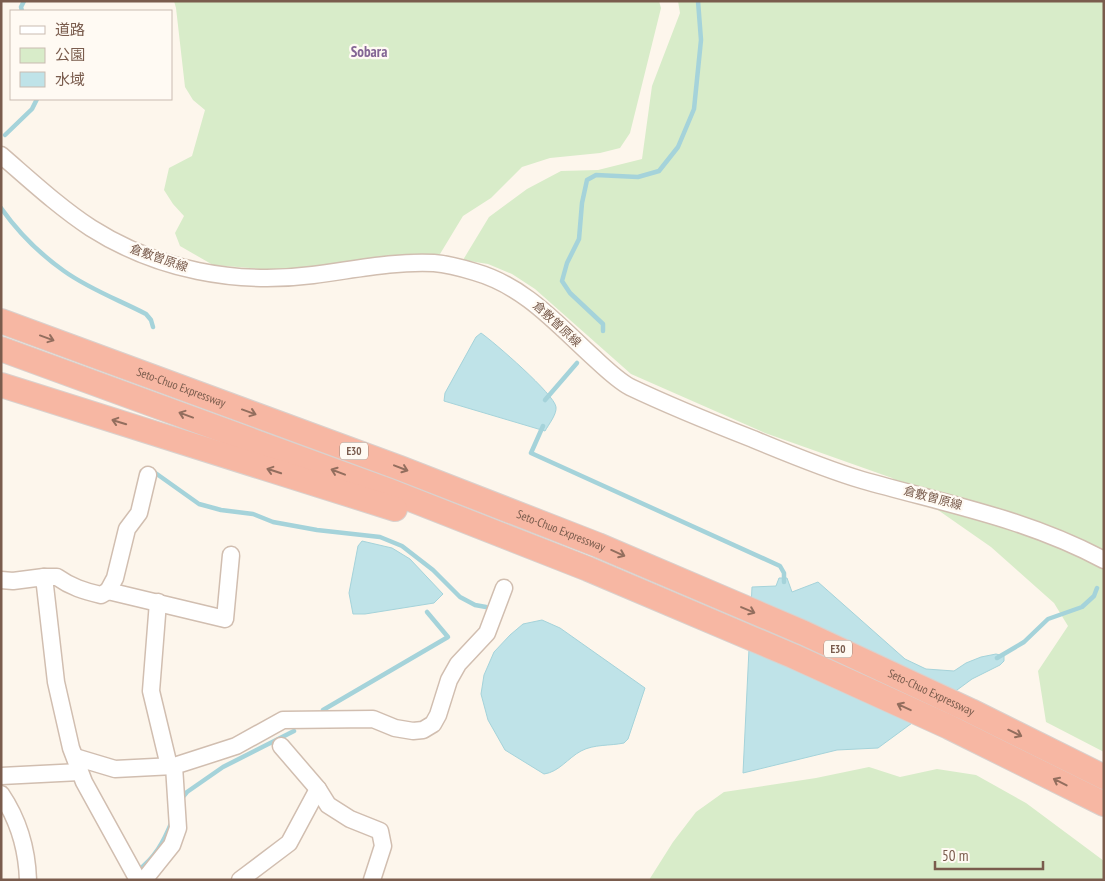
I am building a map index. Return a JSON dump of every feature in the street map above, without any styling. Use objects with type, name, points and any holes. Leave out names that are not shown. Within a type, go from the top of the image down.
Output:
[{"type":"highway","name":"Seto-Chuo Expressway","points":[[1,321],[400,468],[598,545],[804,633],[971,711],[1104,777]]},
{"type":"highway","name":"Seto-Chuo Expressway","points":[[1,349],[369,484],[588,569],[794,656],[949,727],[1104,804]]},
{"type":"highway","points":[[1,385],[588,569]]},
{"type":"street","name":"倉敷曽原線","points":[[3,156],[58,204],[92,228],[127,247],[175,266],[215,275],[265,279],[310,275],[394,263],[437,263],[476,272],[503,282],[529,298],[600,364],[627,385],[717,425],[796,456],[860,479],[973,509],[1035,528],[1104,560]]},
{"type":"street","points":[[1,580],[13,581],[57,576],[69,585],[92,593],[101,595],[108,590],[114,578],[127,528],[139,513],[148,475]]},
{"type":"street","points":[[108,590],[225,619],[231,555]]},
{"type":"street","points":[[44,578],[56,682],[77,764],[138,880]]},
{"type":"street","points":[[1,776],[77,764],[116,769],[172,766],[236,746],[283,720],[373,719],[395,728],[413,731],[423,730],[433,724],[438,715],[449,680],[458,664],[487,633],[504,588]]},
{"type":"street","points":[[144,880],[172,844],[178,825],[172,766],[151,690],[158,602]]},
{"type":"street","points":[[282,746],[318,789],[328,805],[350,819],[380,831],[384,846],[372,880]]},
{"type":"street","points":[[240,880],[289,843],[318,789]]},
{"type":"street","points":[[1,794],[8,804],[19,831],[28,863],[28,880]]},
{"type":"green space","points":[[174,1],[659,1],[661,8],[630,133],[620,148],[600,153],[550,158],[522,167],[491,198],[463,216],[440,254],[366,259],[297,272],[213,265],[180,246],[175,233],[184,216],[164,190],[169,168],[192,156],[205,110],[193,100],[185,87]]},
{"type":"green space","points":[[678,1],[1104,1],[1104,752],[1046,722],[1038,671],[1068,626],[1054,603],[991,547],[892,478],[765,433],[631,374],[535,289],[512,274],[488,264],[463,260],[489,217],[527,189],[561,171],[598,170],[642,159],[652,86],[680,13]]},
{"type":"green space","points":[[869,767],[900,777],[937,769],[976,775],[1026,803],[1104,861],[1104,880],[649,880],[673,842],[696,812],[724,792],[816,778]]},
{"type":"water","points":[[481,333],[523,369],[553,401],[556,407],[555,413],[545,431],[444,401],[445,393],[476,337]]},
{"type":"water","points":[[362,541],[392,548],[410,559],[443,594],[434,603],[365,614],[353,614],[349,593],[358,546]]},
{"type":"water","points":[[779,578],[787,578],[792,592],[818,582],[905,659],[926,669],[954,671],[966,663],[996,654],[1004,656],[1004,661],[1000,665],[972,679],[878,748],[837,750],[743,773],[752,587],[776,586]]},
{"type":"water","points":[[542,620],[560,628],[645,688],[628,739],[624,743],[586,749],[576,754],[554,771],[544,774],[505,750],[488,720],[481,694],[484,675],[494,652],[523,624]]},
{"type":"waterway","points":[[22,10],[24,1]]},
{"type":"waterway","points":[[603,331],[603,324],[570,293],[562,281],[567,263],[579,239],[582,203],[587,180],[596,175],[638,177],[659,171],[678,147],[694,109],[701,40],[698,1]]},
{"type":"waterway","points":[[5,135],[32,109],[36,100]]},
{"type":"waterway","points":[[1,208],[22,234],[55,264],[104,294],[146,314],[151,320],[153,327]]},
{"type":"waterway","points":[[545,400],[577,363]]},
{"type":"waterway","points":[[543,426],[531,453],[780,566],[784,573],[784,582]]},
{"type":"waterway","points":[[154,472],[199,504],[221,510],[253,514],[273,522],[317,530],[380,537],[402,546],[433,570],[460,597],[475,605],[486,607]]},
{"type":"waterway","points":[[997,658],[1024,642],[1048,619],[1082,607],[1094,596],[1097,588]]},
{"type":"waterway","points":[[323,710],[448,637],[427,612]]},
{"type":"waterway","points":[[182,798],[187,792],[223,767],[294,731]]},
{"type":"waterway","points":[[137,871],[149,861],[158,849],[172,821]]},
{"type":"district","name":"Sobara","points":[[369,52]]}]
